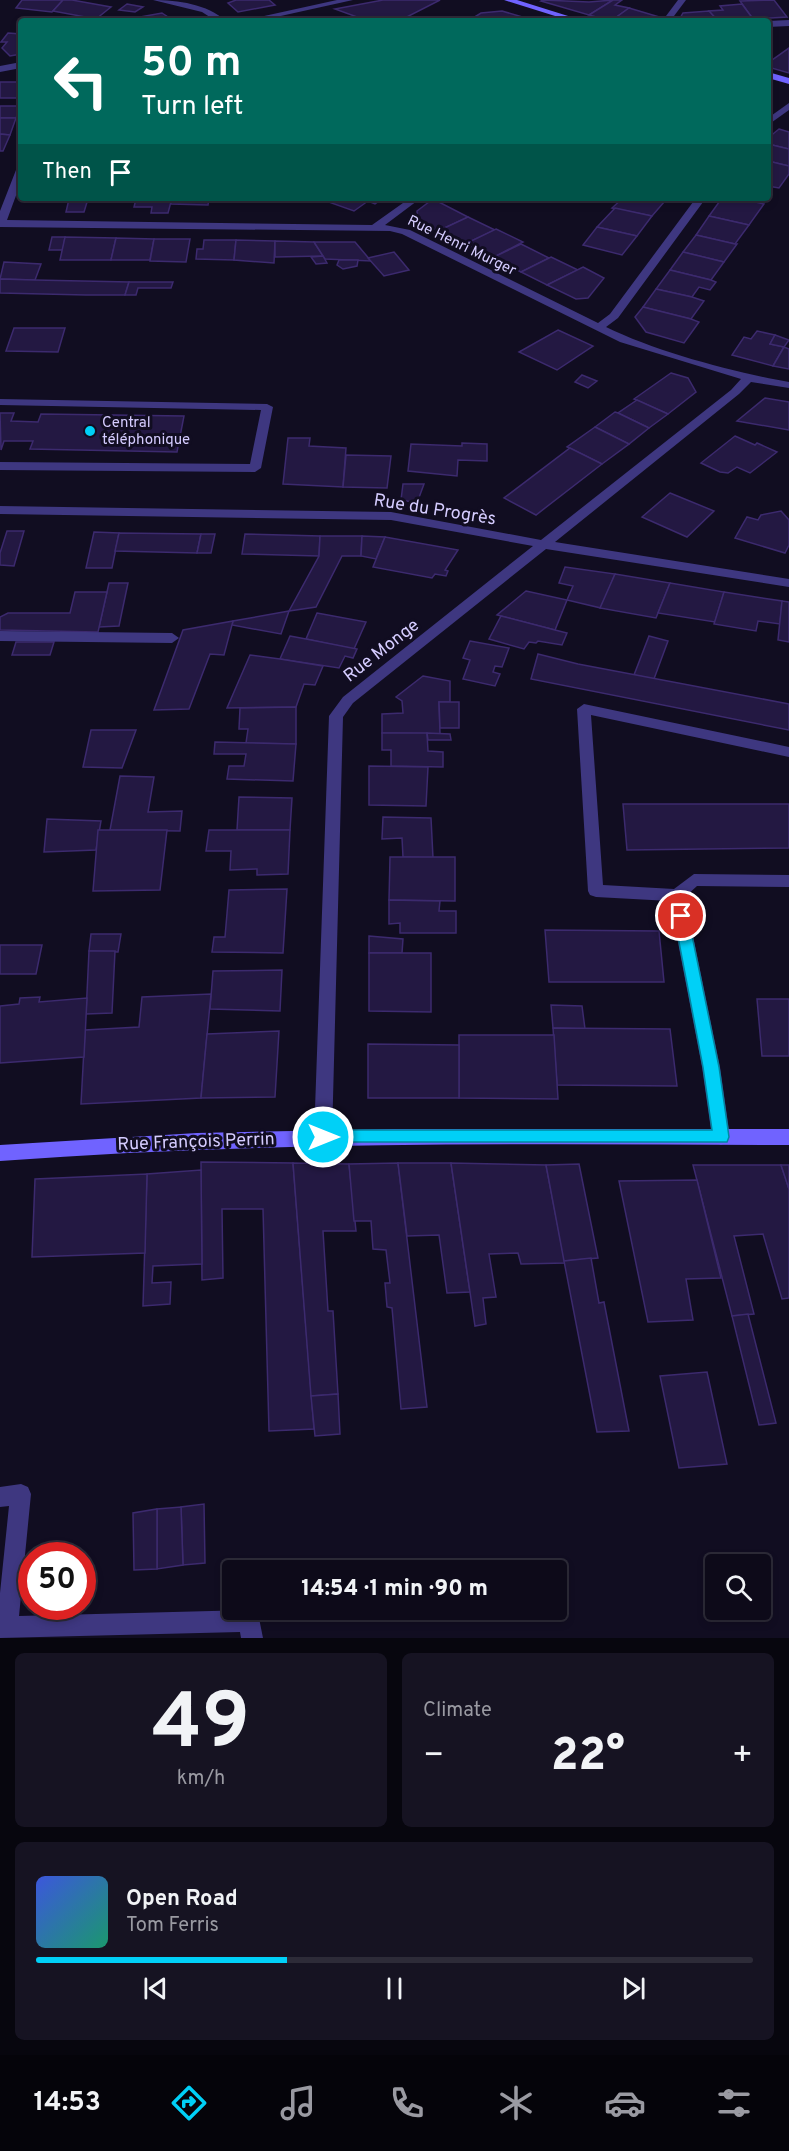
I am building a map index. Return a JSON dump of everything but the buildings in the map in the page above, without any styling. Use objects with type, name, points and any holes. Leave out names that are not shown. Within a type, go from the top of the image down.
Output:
[{"type":"main road","points":[[508,0],[570,18]]},
{"type":"main road","points":[[771,76],[789,81]]},
{"type":"main road","name":"Rue François Perrin","points":[[0,1153],[102,1144],[323,1137],[789,1137]]},
{"type":"street","points":[[156,0],[205,10],[217,18]]},
{"type":"street","points":[[261,18],[349,0]]},
{"type":"street","points":[[670,18],[682,0]]},
{"type":"street","points":[[771,24],[789,23]]},
{"type":"street","points":[[0,69],[18,65]]},
{"type":"street","points":[[771,120],[789,106]]},
{"type":"street","points":[[0,224],[18,178]]},
{"type":"street","points":[[375,227],[412,201]]},
{"type":"street","points":[[598,328],[614,316],[699,201]]},
{"type":"street","name":"Rue Henri Murger","points":[[0,224],[375,227],[406,232],[624,340],[748,378]]},
{"type":"street","points":[[748,378],[789,385]]},
{"type":"street","name":"Rue Monge","points":[[323,1137],[336,716],[348,700],[735,392],[748,378]]},
{"type":"street","points":[[0,402],[267,407],[255,468],[0,466]]},
{"type":"street","name":"Rue du Progrès","points":[[0,510],[391,516],[543,544],[789,583]]},
{"type":"street","points":[[0,636],[172,638]]},
{"type":"street","points":[[789,752],[584,709],[596,891],[677,895],[694,880],[789,881]]},
{"type":"street","points":[[677,895],[711,1067],[721,1137]]},
{"type":"street","points":[[0,1497],[21,1494],[6,1632],[250,1621],[252,1638]]},
{"type":"place","name":"Central téléphonique","points":[[90,431]]},
{"type":"route","points":[[323,1137],[721,1137],[711,1067],[681,916]]}]
